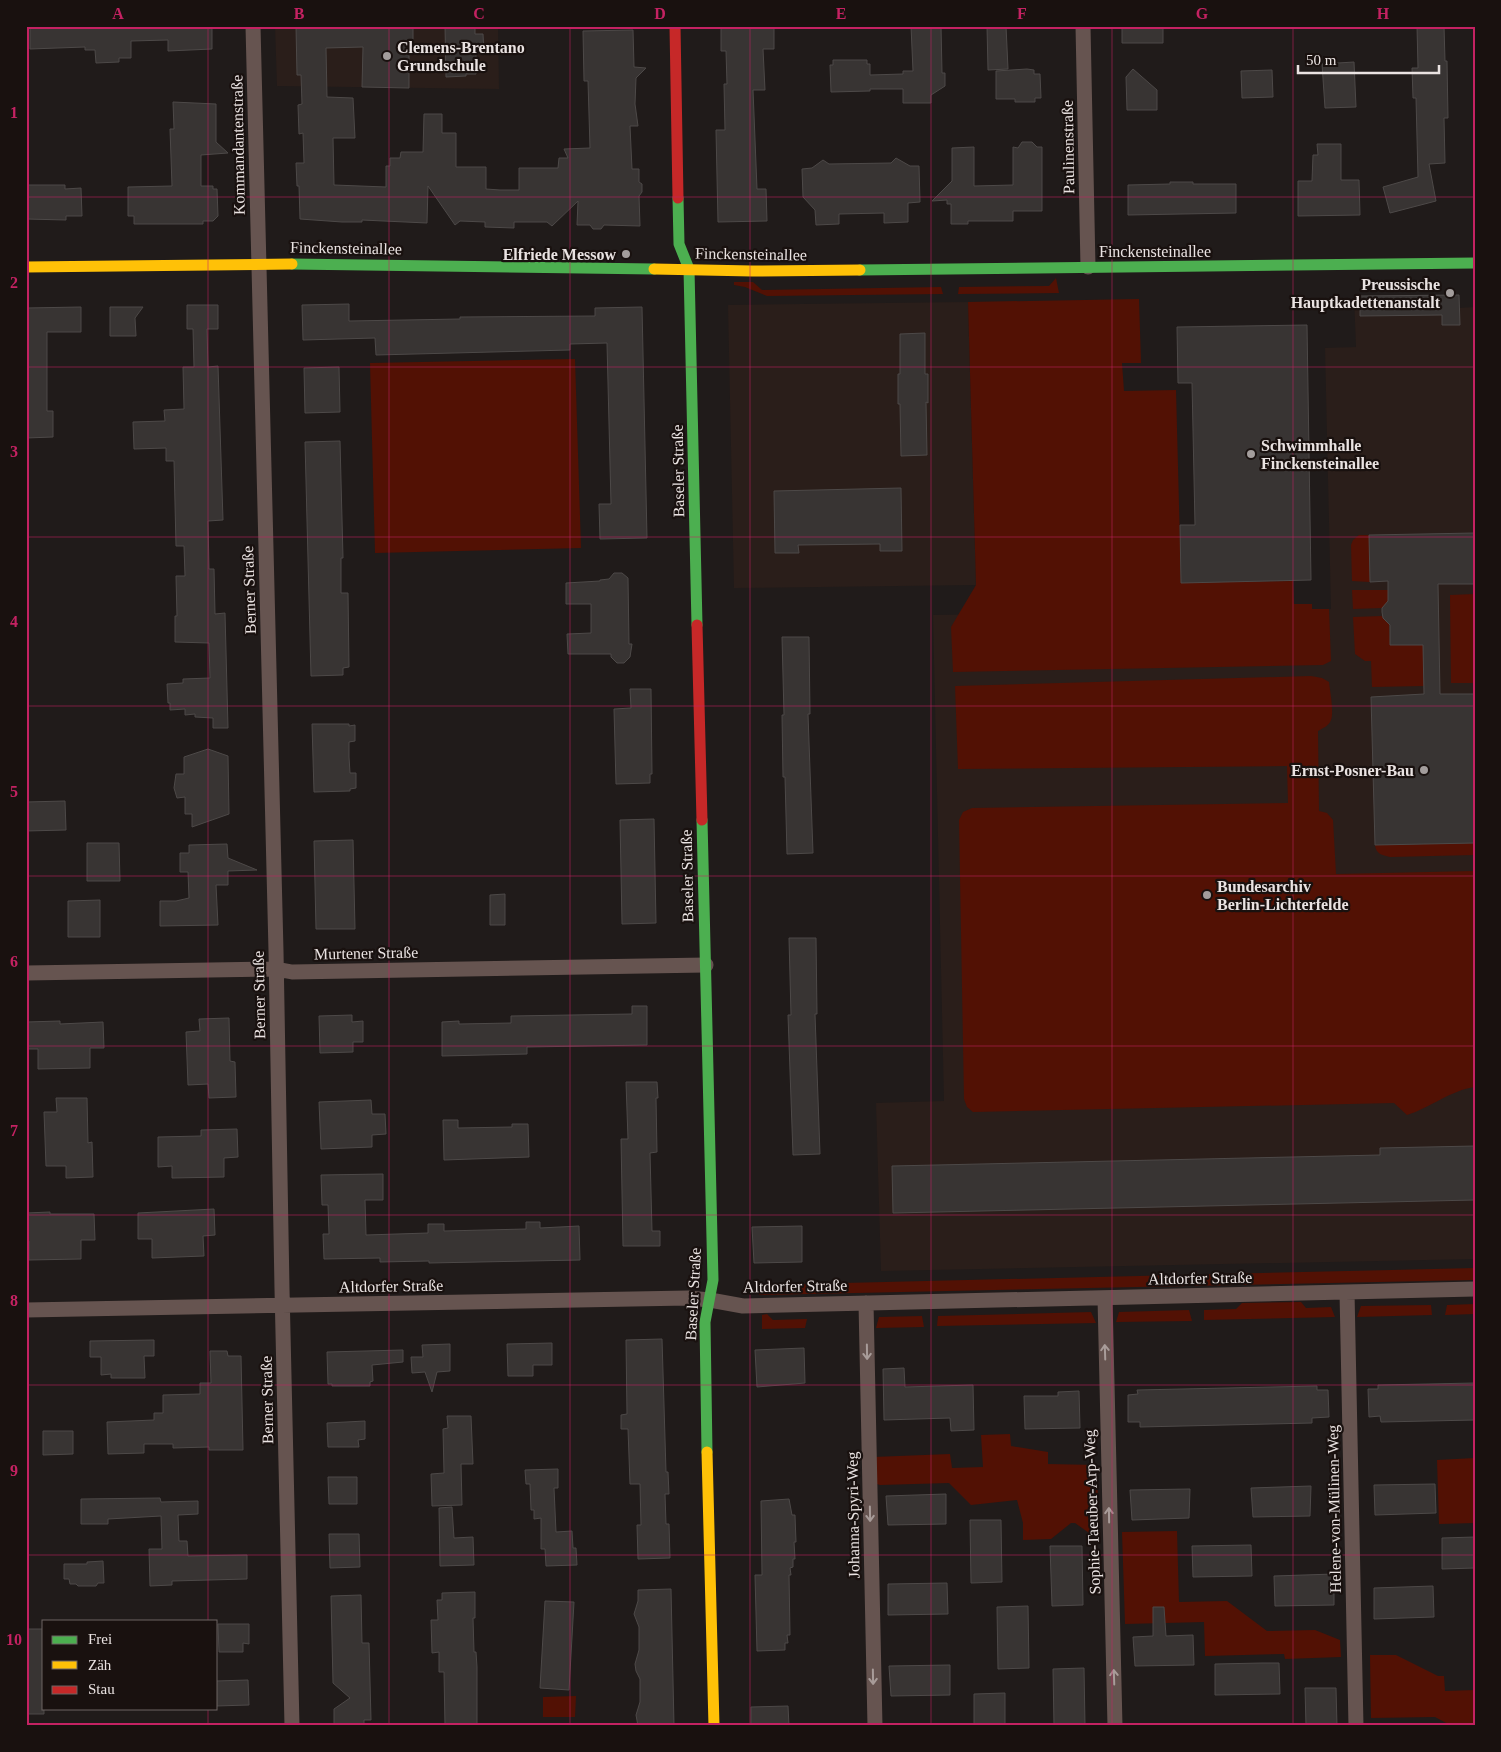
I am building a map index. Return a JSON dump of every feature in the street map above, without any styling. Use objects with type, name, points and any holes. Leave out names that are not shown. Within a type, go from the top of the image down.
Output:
[{"type":"street","name":"Kommandantenstraße","points":[[253,26],[258,263]]},
{"type":"street","name":"Baseler Straße","points":[[675,26],[679,244],[689,269],[706,964],[713,1280],[705,1322],[706,1452],[714,1726]]},
{"type":"street","name":"Paulinenstraße","points":[[1082,26],[1088,267]]},
{"type":"street","name":"Finckensteinallee","points":[[26,267],[258,263],[752,271],[1475,263]]},
{"type":"street","name":"Berner Straße","points":[[258,263],[276,969],[292,1726]]},
{"type":"street","name":"Murtener Straße","points":[[26,973],[276,969],[292,972],[706,964]]},
{"type":"street","name":"Altdorfer Straße","points":[[26,1310],[688,1298],[743,1306],[1475,1289]]},
{"type":"street","name":"Helene-von-Mülinen-Weg","points":[[1346,1292],[1356,1726]]},
{"type":"street","name":"Sophie-Taeuber-Arp-Weg","points":[[1105,1298],[1115,1726]]},
{"type":"street","name":"Johanna-Spyri-Weg","points":[[866,1303],[874,1726]]},
{"type":"shaded area","name":"Clemens-Brentano Grundschule","points":[[275,26],[498,26],[499,89],[277,86]]},
{"type":"shaded area","points":[[1056,278],[1059,293],[958,294],[959,287],[1049,286]]},
{"type":"shaded area","points":[[734,282],[753,282],[762,290],[941,287],[943,294],[767,296],[745,287],[734,285]]},
{"type":"shaded area","name":"Bundesarchiv Berlin-Lichterfelde","points":[[1459,295],[1459,308],[1475,307],[1475,1259],[881,1271],[876,1103],[944,1101],[933,615],[1331,609],[1325,348],[1356,347],[1354,296]]},
{"type":"shaded area","points":[[1139,299],[1141,363],[1122,363],[1124,391],[1176,390],[1181,582],[1293,581],[1294,604],[1312,604],[1312,609],[1329,609],[1331,661],[1323,665],[953,672],[951,627],[976,585],[968,302]]},
{"type":"shaded area","points":[[968,302],[976,585],[734,588],[728,305]]},
{"type":"shaded area","points":[[575,359],[581,548],[375,553],[370,363]]},
{"type":"shaded area","points":[[1359,535],[1369,535],[1370,582],[1352,581],[1351,545],[1353,540]]},
{"type":"shaded area","points":[[1352,590],[1389,590],[1388,605],[1382,608],[1353,609]]},
{"type":"shaded area","points":[[1475,594],[1475,683],[1451,683],[1450,595]]},
{"type":"shaded area","points":[[1382,616],[1385,620],[1389,620],[1390,645],[1423,645],[1424,686],[1372,687],[1371,661],[1365,661],[1355,654],[1353,617]]},
{"type":"shaded area","points":[[1311,676],[1322,678],[1329,682],[1331,696],[1331,720],[1318,731],[1319,811],[1327,813],[1333,820],[1336,874],[1475,871],[1475,1087],[1449,1095],[1407,1115],[1394,1103],[973,1112],[967,1107],[964,1099],[959,820],[963,812],[972,808],[1288,803],[1287,766],[958,769],[955,686]]},
{"type":"shaded area","points":[[1475,843],[1475,855],[1390,857],[1378,852],[1375,845]]},
{"type":"shaded area","points":[[1475,1268],[1475,1280],[759,1295],[760,1285]]},
{"type":"shaded area","points":[[1301,1302],[1306,1308],[1331,1307],[1335,1317],[1204,1320],[1204,1310],[1236,1309],[1242,1303]]},
{"type":"shaded area","points":[[1475,1304],[1475,1314],[1445,1315],[1447,1305]]},
{"type":"shaded area","points":[[1431,1305],[1432,1315],[1357,1317],[1361,1306]]},
{"type":"shaded area","points":[[1189,1310],[1192,1321],[1116,1322],[1119,1312]]},
{"type":"shaded area","points":[[1091,1312],[1096,1323],[937,1326],[938,1316]]},
{"type":"shaded area","points":[[767,1314],[773,1320],[807,1319],[805,1328],[762,1329],[762,1315]]},
{"type":"shaded area","points":[[922,1316],[924,1327],[876,1328],[879,1317]]},
{"type":"shaded area","points":[[1010,1434],[1011,1446],[1048,1452],[1048,1464],[1097,1465],[1099,1540],[1075,1523],[1071,1523],[1051,1539],[1023,1540],[1023,1523],[1017,1500],[971,1505],[949,1483],[880,1485],[874,1483],[873,1457],[950,1454],[952,1468],[983,1467],[981,1435]]},
{"type":"shaded area","points":[[1475,1458],[1475,1523],[1439,1524],[1437,1460]]},
{"type":"shaded area","points":[[1177,1531],[1179,1602],[1227,1601],[1267,1631],[1315,1630],[1340,1640],[1341,1657],[1285,1659],[1284,1654],[1205,1656],[1204,1622],[1125,1624],[1122,1532]]},
{"type":"shaded area","points":[[1370,1655],[1396,1655],[1438,1676],[1444,1676],[1445,1691],[1475,1690],[1475,1726],[1452,1726],[1435,1717],[1371,1718]]},
{"type":"shaded area","points":[[576,1696],[575,1717],[543,1717],[543,1697]]},
{"type":"building","points":[[30,26],[212,26],[212,49],[168,51],[168,40],[131,41],[131,58],[119,58],[119,62],[96,63],[95,50],[85,50],[85,47],[30,49]]},
{"type":"building","points":[[296,26],[413,26],[413,46],[409,46],[409,88],[362,87],[363,47],[326,48],[327,97],[353,98],[355,138],[333,138],[334,185],[386,187],[386,166],[390,166],[390,158],[400,158],[401,152],[423,152],[424,114],[442,114],[442,133],[456,133],[456,167],[486,167],[486,189],[500,190],[519,190],[519,168],[558,168],[559,158],[568,158],[564,149],[590,148],[588,81],[584,81],[583,31],[633,30],[634,67],[646,68],[636,78],[635,104],[638,126],[630,126],[632,169],[639,169],[639,182],[642,184],[642,192],[639,196],[640,226],[604,225],[601,229],[593,229],[590,225],[577,225],[578,201],[552,226],[547,222],[514,222],[514,228],[485,227],[485,222],[460,221],[455,225],[428,186],[427,223],[362,220],[362,222],[342,222],[300,219],[296,163],[304,163],[303,133],[299,134],[298,105],[302,104],[301,75],[297,75]]},
{"type":"building","points":[[445,26],[475,26],[475,34],[483,34],[484,53],[476,53],[476,74],[446,77]]},
{"type":"building","points":[[721,26],[774,26],[774,49],[763,49],[765,90],[753,90],[757,189],[766,189],[767,221],[718,222],[716,130],[725,130],[724,84],[727,84],[726,51],[721,51]]},
{"type":"building","points":[[911,26],[941,26],[942,73],[945,73],[945,86],[931,95],[931,103],[903,103],[903,89],[831,92],[830,65],[833,65],[833,60],[867,60],[867,64],[870,64],[870,75],[903,74],[903,71],[913,71]]},
{"type":"building","points":[[987,26],[1006,26],[1008,69],[988,70]]},
{"type":"building","points":[[1122,26],[1163,27],[1163,43],[1122,43]]},
{"type":"building","points":[[1417,26],[1444,26],[1448,118],[1444,118],[1445,163],[1429,164],[1436,201],[1390,213],[1383,187],[1418,177],[1416,98],[1413,98],[1412,68],[1418,68]]},
{"type":"building","points":[[1354,62],[1356,107],[1325,108],[1322,64]]},
{"type":"building","points":[[1133,69],[1157,90],[1157,110],[1127,110],[1126,77]]},
{"type":"building","points":[[1034,70],[1034,74],[1040,74],[1041,98],[1035,98],[1035,102],[1015,102],[1015,99],[996,99],[996,71]]},
{"type":"building","points":[[1272,70],[1273,97],[1242,98],[1241,71]]},
{"type":"building","points":[[173,102],[216,104],[216,142],[228,153],[201,155],[201,186],[213,186],[213,189],[217,189],[218,216],[213,221],[203,221],[203,224],[134,224],[134,216],[128,216],[128,187],[172,186],[170,129],[174,129]]},
{"type":"building","points":[[1022,142],[1032,142],[1037,147],[1042,147],[1042,211],[1013,211],[1013,221],[968,221],[968,224],[951,224],[951,204],[947,204],[947,200],[932,201],[952,181],[952,148],[974,147],[974,186],[1013,185],[1013,147],[1018,148]]},
{"type":"building","points":[[1317,144],[1341,144],[1341,180],[1359,180],[1360,215],[1298,216],[1298,181],[1312,181],[1313,155],[1318,155]]},
{"type":"building","points":[[896,158],[910,166],[919,166],[920,202],[908,203],[908,222],[884,223],[884,213],[839,214],[839,224],[816,225],[815,210],[803,197],[802,169],[812,168],[823,160],[829,164],[891,163]]},
{"type":"building","points":[[1170,182],[1236,184],[1236,213],[1128,215],[1128,185],[1170,184]]},
{"type":"building","points":[[26,185],[65,185],[65,189],[81,188],[82,216],[66,216],[66,220],[26,219]]},
{"type":"building","points":[[1459,295],[1460,325],[1442,325],[1442,315],[1360,316],[1360,296]]},
{"type":"building","points":[[349,304],[349,321],[460,319],[460,317],[595,316],[595,308],[642,307],[647,538],[600,539],[599,504],[611,504],[607,343],[570,344],[570,350],[376,355],[375,338],[303,340],[302,305]]},
{"type":"building","points":[[187,305],[218,305],[218,329],[207,329],[208,367],[218,366],[223,520],[208,521],[209,569],[214,569],[215,614],[225,613],[228,728],[213,728],[213,718],[195,717],[195,714],[185,715],[185,709],[170,710],[167,684],[183,683],[183,679],[210,678],[209,643],[175,642],[175,616],[177,616],[176,576],[185,576],[184,546],[176,546],[174,461],[166,461],[166,448],[134,449],[133,422],[165,421],[164,410],[184,409],[183,367],[194,367],[193,329],[187,329]]},
{"type":"building","points":[[81,307],[81,332],[47,332],[47,411],[53,411],[53,437],[26,438],[26,308]]},
{"type":"building","points":[[110,307],[143,307],[135,318],[136,336],[110,336]]},
{"type":"building","name":"Schwimmhalle Finckensteinallee","points":[[1307,325],[1311,580],[1181,583],[1180,525],[1195,525],[1192,383],[1178,383],[1177,327]]},
{"type":"building","points":[[925,333],[925,374],[928,374],[928,403],[926,402],[927,455],[901,456],[900,404],[898,404],[900,334]]},
{"type":"building","points":[[339,367],[340,412],[305,413],[304,368]]},
{"type":"building","points":[[340,441],[343,558],[341,558],[341,593],[348,593],[349,667],[343,668],[343,675],[311,676],[305,442]]},
{"type":"building","points":[[901,488],[902,551],[880,551],[880,544],[798,545],[799,553],[775,553],[774,491]]},
{"type":"building","name":"Ernst-Posner-Bau","points":[[1475,533],[1475,584],[1438,584],[1440,694],[1475,694],[1475,843],[1375,845],[1371,697],[1424,694],[1423,645],[1390,645],[1390,625],[1383,618],[1382,612],[1382,608],[1388,601],[1388,581],[1370,582],[1369,535]]},
{"type":"building","points":[[614,573],[622,573],[628,578],[629,644],[632,644],[630,657],[624,663],[617,663],[611,657],[611,654],[568,654],[567,634],[591,633],[591,604],[566,604],[566,583],[600,581],[609,579]]},
{"type":"building","points":[[782,637],[809,637],[810,714],[808,714],[813,853],[787,854],[785,777],[783,777]]},
{"type":"building","points":[[630,689],[651,689],[652,774],[650,774],[650,783],[616,784],[614,709],[631,708]]},
{"type":"building","points":[[312,724],[355,725],[355,741],[349,742],[349,757],[350,773],[356,773],[356,788],[350,789],[350,791],[314,792]]},
{"type":"building","points":[[208,749],[228,756],[229,814],[192,827],[192,814],[185,814],[185,797],[177,798],[174,788],[176,774],[184,774],[184,757]]},
{"type":"building","points":[[65,801],[66,830],[26,831],[26,802]]},
{"type":"building","points":[[654,819],[656,923],[622,924],[620,820]]},
{"type":"building","points":[[353,840],[355,929],[316,929],[314,841]]},
{"type":"building","points":[[87,843],[119,843],[120,881],[87,881]]},
{"type":"building","points":[[227,844],[228,858],[257,870],[228,871],[228,885],[216,885],[218,925],[160,926],[160,901],[176,901],[189,898],[188,872],[180,872],[180,853],[189,853],[189,845]]},
{"type":"building","points":[[505,894],[505,925],[490,925],[490,895]]},
{"type":"building","points":[[100,900],[100,937],[68,937],[68,901]]},
{"type":"building","points":[[789,938],[816,938],[817,1014],[815,1014],[820,1154],[793,1155],[788,1015],[791,1015]]},
{"type":"building","points":[[632,1006],[647,1006],[647,1045],[527,1047],[527,1054],[442,1056],[442,1022],[459,1021],[459,1024],[511,1023],[511,1016],[632,1014]]},
{"type":"building","points":[[352,1015],[352,1022],[363,1021],[363,1042],[353,1042],[353,1052],[320,1053],[319,1016]]},
{"type":"building","points":[[229,1018],[230,1061],[235,1062],[236,1097],[209,1098],[208,1084],[188,1085],[186,1032],[200,1031],[199,1019]]},
{"type":"building","points":[[60,1021],[60,1024],[103,1022],[104,1048],[90,1048],[90,1068],[38,1069],[38,1049],[26,1049],[26,1022]]},
{"type":"building","points":[[626,1082],[657,1082],[657,1152],[650,1153],[652,1231],[660,1231],[660,1246],[623,1246],[621,1139],[628,1139]]},
{"type":"building","points":[[56,1098],[87,1098],[88,1143],[92,1142],[93,1177],[66,1178],[66,1166],[46,1166],[44,1112],[57,1112]]},
{"type":"building","points":[[371,1100],[372,1114],[385,1114],[386,1134],[372,1135],[372,1147],[321,1149],[319,1102]]},
{"type":"building","points":[[443,1120],[458,1120],[458,1128],[512,1127],[512,1124],[528,1124],[529,1157],[444,1160]]},
{"type":"building","points":[[237,1129],[238,1157],[224,1158],[224,1177],[172,1178],[172,1166],[158,1167],[158,1137],[201,1136],[201,1130]]},
{"type":"building","points":[[1475,1146],[1475,1200],[893,1213],[892,1166],[1380,1155],[1380,1148]]},
{"type":"building","points":[[383,1174],[383,1200],[365,1200],[366,1235],[428,1233],[428,1224],[444,1224],[444,1231],[526,1229],[526,1222],[540,1222],[540,1228],[579,1226],[580,1260],[429,1263],[429,1261],[380,1262],[380,1258],[324,1259],[323,1234],[329,1234],[328,1205],[322,1205],[321,1175]]},
{"type":"building","points":[[214,1209],[215,1235],[203,1236],[204,1256],[152,1258],[152,1239],[138,1239],[138,1213]]},
{"type":"building","points":[[50,1212],[50,1214],[94,1214],[95,1240],[81,1240],[81,1259],[29,1260],[29,1241],[26,1241],[26,1213]]},
{"type":"building","points":[[802,1226],[802,1262],[754,1263],[752,1227]]},
{"type":"building","points":[[662,1339],[666,1472],[668,1472],[669,1494],[665,1494],[666,1524],[669,1524],[670,1558],[638,1559],[637,1525],[641,1525],[640,1484],[630,1484],[628,1429],[621,1429],[621,1415],[627,1414],[626,1340]]},
{"type":"building","points":[[154,1340],[154,1356],[144,1356],[145,1378],[111,1378],[111,1374],[101,1375],[101,1357],[90,1357],[90,1341]]},
{"type":"building","points":[[552,1343],[552,1365],[533,1365],[533,1376],[508,1376],[507,1344]]},
{"type":"building","points":[[450,1344],[450,1371],[437,1372],[432,1392],[425,1372],[412,1373],[411,1357],[423,1357],[422,1345]]},
{"type":"building","points":[[804,1348],[805,1383],[757,1387],[755,1350]]},
{"type":"building","points":[[403,1350],[403,1362],[372,1365],[373,1381],[370,1382],[370,1386],[332,1386],[332,1384],[328,1384],[327,1352]]},
{"type":"building","points":[[210,1351],[227,1351],[228,1356],[241,1356],[243,1450],[209,1450],[209,1447],[173,1448],[173,1444],[144,1444],[144,1453],[108,1454],[107,1422],[154,1420],[154,1413],[163,1413],[163,1395],[200,1394],[200,1383],[211,1383]]},
{"type":"building","points":[[904,1368],[905,1387],[973,1385],[974,1430],[951,1431],[950,1418],[884,1420],[883,1369]]},
{"type":"building","points":[[1475,1383],[1475,1420],[1381,1422],[1380,1416],[1369,1417],[1368,1389],[1378,1389],[1378,1385]]},
{"type":"building","points":[[1317,1386],[1317,1390],[1328,1390],[1329,1417],[1312,1418],[1312,1423],[1140,1427],[1140,1422],[1128,1422],[1128,1395],[1138,1394],[1137,1390]]},
{"type":"building","points":[[1079,1391],[1080,1428],[1025,1429],[1024,1396],[1058,1396],[1058,1392]]},
{"type":"building","points":[[447,1416],[471,1416],[473,1464],[461,1464],[462,1505],[432,1506],[431,1474],[444,1473],[443,1429],[448,1428]]},
{"type":"building","points":[[365,1421],[365,1439],[358,1440],[359,1447],[328,1447],[327,1423]]},
{"type":"building","points":[[43,1431],[73,1431],[73,1454],[43,1455]]},
{"type":"building","points":[[558,1469],[558,1488],[554,1488],[556,1532],[572,1531],[577,1565],[546,1566],[545,1549],[541,1549],[541,1518],[534,1519],[534,1510],[531,1510],[530,1484],[526,1484],[525,1470]]},
{"type":"building","points":[[328,1477],[357,1477],[357,1504],[329,1504]]},
{"type":"building","points":[[1435,1484],[1436,1513],[1375,1515],[1374,1485]]},
{"type":"building","points":[[1311,1486],[1310,1516],[1253,1517],[1251,1488]]},
{"type":"building","points":[[1190,1489],[1189,1518],[1132,1520],[1130,1490]]},
{"type":"building","points":[[946,1494],[946,1524],[888,1525],[886,1496]]},
{"type":"building","points":[[160,1498],[161,1502],[198,1501],[198,1514],[178,1515],[179,1541],[187,1541],[188,1556],[247,1555],[247,1579],[172,1581],[172,1585],[150,1586],[149,1549],[162,1549],[161,1516],[108,1519],[108,1524],[81,1524],[81,1499]]},
{"type":"building","points":[[789,1499],[792,1515],[795,1515],[796,1542],[794,1542],[795,1559],[793,1559],[793,1567],[790,1568],[791,1575],[789,1575],[790,1635],[787,1635],[788,1643],[785,1643],[785,1650],[757,1651],[755,1575],[762,1575],[761,1501]]},
{"type":"building","points":[[452,1507],[454,1538],[473,1537],[474,1565],[440,1566],[439,1508]]},
{"type":"building","points":[[970,1520],[1001,1520],[1002,1582],[971,1583]]},
{"type":"building","points":[[329,1534],[359,1534],[360,1567],[330,1568]]},
{"type":"building","points":[[1475,1537],[1475,1568],[1442,1569],[1442,1538]]},
{"type":"building","points":[[1251,1545],[1252,1576],[1193,1577],[1192,1546]]},
{"type":"building","points":[[1050,1546],[1082,1546],[1083,1605],[1052,1606]]},
{"type":"building","points":[[103,1561],[104,1583],[98,1583],[96,1586],[78,1586],[70,1584],[69,1579],[64,1579],[64,1564],[87,1564],[87,1562]]},
{"type":"building","points":[[1334,1574],[1334,1605],[1275,1606],[1274,1576]]},
{"type":"building","points":[[947,1583],[948,1614],[888,1615],[888,1584]]},
{"type":"building","points":[[1433,1586],[1434,1617],[1374,1619],[1374,1588]]},
{"type":"building","points":[[671,1589],[674,1726],[638,1726],[636,1715],[640,1702],[640,1679],[635,1664],[639,1650],[639,1627],[634,1614],[638,1601],[638,1590]]},
{"type":"building","points":[[475,1592],[475,1618],[473,1618],[474,1652],[476,1652],[477,1667],[477,1726],[445,1726],[444,1672],[439,1672],[439,1652],[432,1653],[431,1620],[438,1620],[437,1600],[442,1600],[442,1593]]},
{"type":"building","points":[[361,1595],[362,1643],[369,1643],[371,1720],[364,1720],[364,1726],[334,1726],[334,1709],[350,1698],[333,1683],[331,1596]]},
{"type":"building","points":[[545,1601],[574,1602],[569,1690],[540,1688]]},
{"type":"building","points":[[1028,1606],[1029,1668],[998,1669],[997,1607]]},
{"type":"building","points":[[1153,1607],[1164,1607],[1166,1636],[1193,1635],[1194,1665],[1135,1666],[1133,1637],[1153,1636]]},
{"type":"building","points":[[218,1624],[249,1624],[249,1644],[243,1643],[243,1652],[219,1652]]},
{"type":"building","points":[[26,1629],[42,1629],[42,1710],[44,1710],[44,1714],[26,1714]]},
{"type":"building","points":[[1279,1663],[1280,1694],[1215,1695],[1215,1664]]},
{"type":"building","points":[[950,1665],[950,1695],[891,1696],[889,1666]]},
{"type":"building","points":[[1084,1668],[1085,1726],[1054,1726],[1053,1669]]},
{"type":"building","points":[[248,1680],[249,1705],[218,1706],[218,1681]]},
{"type":"building","points":[[1305,1688],[1336,1688],[1337,1726],[1306,1726]]},
{"type":"building","points":[[1005,1693],[1005,1726],[974,1726],[974,1694]]},
{"type":"building","points":[[788,1706],[789,1726],[751,1726],[751,1707]]},
{"type":"traffic: fast","points":[[678,198],[679,244],[689,269],[697,625]]},
{"type":"traffic: fast","points":[[860,270],[1475,263]]},
{"type":"traffic: fast","points":[[292,264],[654,269]]},
{"type":"traffic: fast","points":[[702,820],[713,1280],[705,1322],[707,1452]]},
{"type":"traffic: slow","points":[[26,267],[292,264]]},
{"type":"traffic: slow","points":[[654,269],[752,271],[860,270]]},
{"type":"traffic: slow","points":[[707,1452],[714,1726]]},
{"type":"traffic: jam","points":[[675,26],[678,198]]},
{"type":"traffic: jam","points":[[697,625],[702,820]]},
{"type":"place","name":"Clemens-Brentano Grundschule","points":[[387,56]]},
{"type":"place","name":"Elfriede Messow","points":[[626,254]]},
{"type":"place","name":"Preussische Hauptkadettenanstalt","points":[[1450,293]]},
{"type":"place","name":"Schwimmhalle Finckensteinallee","points":[[1251,454]]},
{"type":"place","name":"Ernst-Posner-Bau","points":[[1424,770]]},
{"type":"place","name":"Bundesarchiv Berlin-Lichterfelde","points":[[1207,895]]}]
